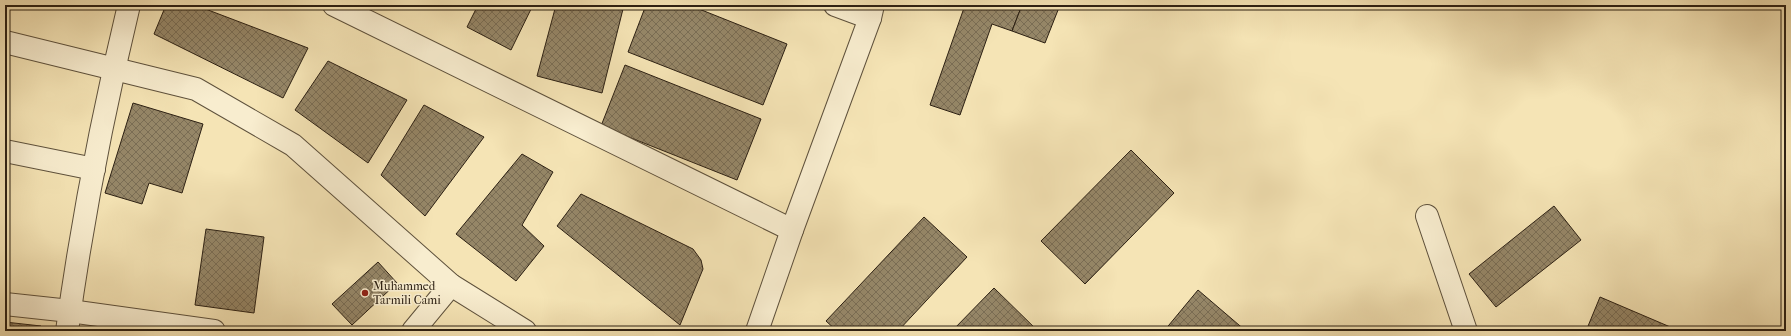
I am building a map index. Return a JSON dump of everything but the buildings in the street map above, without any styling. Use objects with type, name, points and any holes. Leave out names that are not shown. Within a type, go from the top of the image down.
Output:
[{"type":"street","points":[[69,321],[77,260],[94,169],[114,68],[129,5]]},
{"type":"street","points":[[334,5],[792,230]]},
{"type":"street","points":[[757,331],[871,12],[835,5]]},
{"type":"street","points":[[5,42],[196,89],[293,145],[451,285],[525,331]]},
{"type":"street","points":[[5,151],[94,169]]},
{"type":"street","points":[[1427,216],[1466,331]]},
{"type":"street","points":[[413,331],[451,285]]},
{"type":"street","points":[[5,304],[69,321],[214,331]]},
{"type":"place","name":"Muhammed Tarmili Cami","points":[[365,293]]}]
